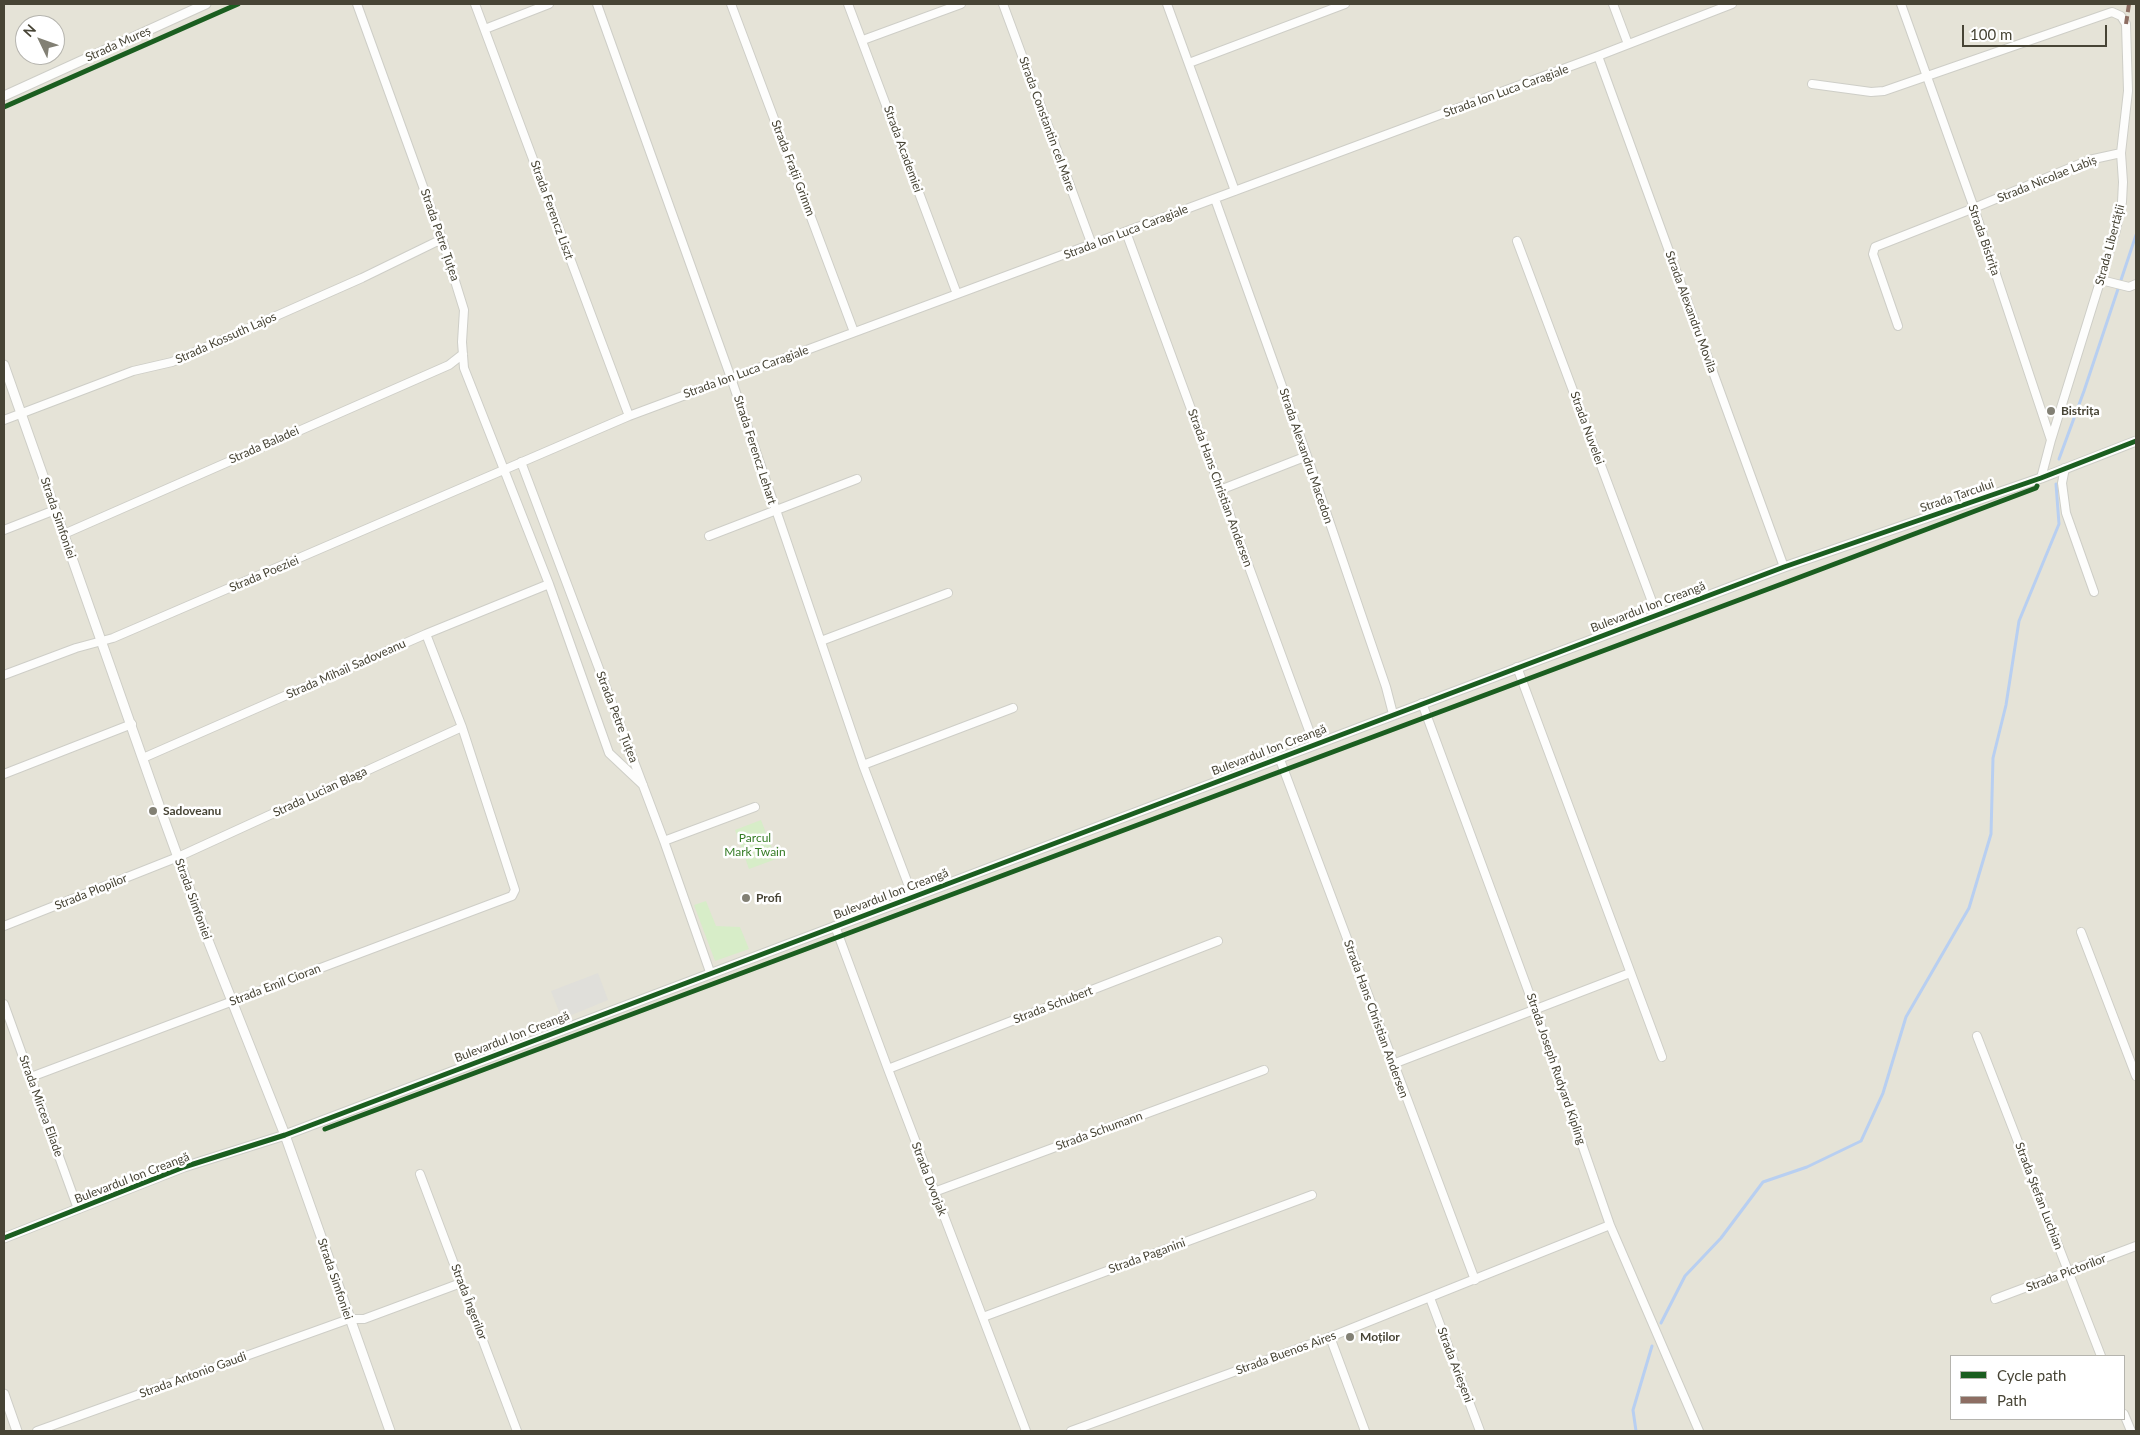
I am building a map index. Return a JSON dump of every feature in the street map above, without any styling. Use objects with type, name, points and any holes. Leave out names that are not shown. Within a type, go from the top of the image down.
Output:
[{"type":"street","name":"Strada Mureș","points":[[4,96],[204,4]]},
{"type":"street","name":"Strada Petre Țuțea","points":[[357,4],[442,239],[464,310],[462,354],[464,368],[550,584],[609,752],[643,785]]},
{"type":"street","name":"Strada Ferencz Liszt","points":[[475,4],[629,416]]},
{"type":"street","points":[[485,29],[549,4]]},
{"type":"street","name":"Strada Ferencz Lehart","points":[[597,4],[731,378],[863,765],[913,897]]},
{"type":"street","name":"Strada Frații Grimm","points":[[731,4],[854,332]]},
{"type":"street","name":"Strada Academiei","points":[[848,4],[957,294]]},
{"type":"street","points":[[863,40],[961,4]]},
{"type":"street","name":"Strada Constantin cel Mare","points":[[1003,4],[1092,245]]},
{"type":"street","points":[[1167,4],[1235,191]]},
{"type":"street","points":[[1189,63],[1345,4]]},
{"type":"street","points":[[1613,4],[1628,44]]},
{"type":"street","name":"Strada Ion Luca Caragiale","points":[[521,462],[629,416],[1598,56],[1732,4]]},
{"type":"street","name":"Strada Bistrița","points":[[1901,4],[1974,208],[2051,440]]},
{"type":"street","name":"Strada Libertății","points":[[1926,76],[2112,12],[2121,16],[2126,24],[2128,92],[2121,153],[2122,202],[2101,280],[2051,440]]},
{"type":"street","name":"Strada Alexandru Movila","points":[[1598,56],[1784,567]]},
{"type":"street","points":[[1812,84],[1871,92],[1884,91],[1926,76]]},
{"type":"street","name":"Strada Nicolae Labiș","points":[[1898,326],[1873,254],[1875,246],[1974,208],[2089,160],[2121,153]]},
{"type":"street","name":"Strada Alexandru Macedon","points":[[1215,199],[1307,456],[1386,687],[1393,714]]},
{"type":"street","name":"Strada Hans Christian Andersen","points":[[1126,232],[1314,744]]},
{"type":"street","name":"Strada Kossuth Lajos","points":[[4,420],[133,372],[172,362],[362,278],[442,239]]},
{"type":"street","name":"Strada Nuvelei","points":[[1517,240],[1657,615]]},
{"type":"street","points":[[2101,280],[2132,286]]},
{"type":"street","name":"Strada Baladei","points":[[64,534],[449,365],[462,354]]},
{"type":"street","name":"Strada Simfoniei","points":[[4,364],[100,641],[132,724],[178,857],[284,1135],[390,1431]]},
{"type":"street","points":[[2041,478],[2051,440]]},
{"type":"street","name":"Strada Țarcului","points":[[1784,567],[2041,478],[2136,441]]},
{"type":"street","points":[[1220,490],[1307,456]]},
{"type":"street","name":"Strada Petre Țuțea","points":[[521,462],[664,841],[710,972]]},
{"type":"street","name":"Strada Poeziei","points":[[4,675],[76,648],[113,638],[521,462]]},
{"type":"street","points":[[2065,468],[2062,483],[2066,513],[2094,592]]},
{"type":"street","points":[[709,536],[857,479]]},
{"type":"street","points":[[4,530],[56,510]]},
{"type":"street","name":"Bulevardul Ion Creangă","points":[[4,1238],[184,1167],[284,1135],[710,972],[1784,567]]},
{"type":"street","name":"Strada Mihail Sadoveanu","points":[[143,758],[426,634],[550,584]]},
{"type":"street","points":[[554,595],[569,590]]},
{"type":"street","points":[[821,641],[948,593]]},
{"type":"street","points":[[426,634],[462,727]]},
{"type":"street","points":[[1517,668],[1662,1057]]},
{"type":"street","name":"Strada Joseph Rudyard Kipling","points":[[1422,703],[1535,1009],[1610,1225],[1699,1431]]},
{"type":"street","points":[[863,765],[1013,708]]},
{"type":"street","points":[[4,774],[132,724]]},
{"type":"street","name":"Strada Lucian Blaga","points":[[178,857],[462,727]]},
{"type":"street","name":"Strada Emil Cioran","points":[[31,1077],[512,896],[515,890],[462,727]]},
{"type":"street","name":"Strada Hans Christian Andersen","points":[[1280,757],[1475,1280]]},
{"type":"street","points":[[664,841],[755,807]]},
{"type":"street","name":"Strada Plopilor","points":[[4,926],[178,857]]},
{"type":"street","name":"Strada Dvorjak","points":[[835,926],[934,1192],[1026,1431]]},
{"type":"street","points":[[2081,932],[2136,1076]]},
{"type":"street","name":"Strada Schubert","points":[[888,1069],[1218,941]]},
{"type":"street","points":[[1393,1064],[1630,973]]},
{"type":"street","name":"Strada Mircea Eliade","points":[[4,1004],[78,1209]]},
{"type":"street","name":"Strada Ștefan Luchian","points":[[1977,1036],[2102,1355]]},
{"type":"street","name":"Strada Schumann","points":[[934,1192],[1264,1070]]},
{"type":"street","name":"Strada Îngerilor","points":[[420,1174],[517,1431]]},
{"type":"street","name":"Strada Paganini","points":[[983,1318],[1312,1195]]},
{"type":"street","name":"Strada Buenos Aires","points":[[1070,1431],[1330,1337],[1610,1225]]},
{"type":"street","name":"Strada Pictorilor","points":[[1996,1299],[2136,1246]]},
{"type":"street","name":"Strada Antonio Gaudi","points":[[37,1431],[349,1319],[364,1319],[461,1283]]},
{"type":"street","name":"Strada Arieșeni","points":[[1430,1298],[1480,1431]]},
{"type":"street","points":[[1330,1337],[1365,1431]]},
{"type":"street","points":[[4,1394],[17,1431]]},
{"type":"street","points":[[2125,1416],[2131,1431]]},
{"type":"shaded area","points":[[4,4],[2136,4],[2136,1431],[4,1431]]},
{"type":"shaded area","points":[[598,973],[608,1000],[562,1019],[551,991]]},
{"type":"green space","name":"Parcul Mark Twain","points":[[761,820],[776,859],[749,869],[735,830]]},
{"type":"green space","points":[[706,901],[716,926],[740,927],[749,949],[715,961],[694,905]]},
{"type":"waterway","points":[[2059,459],[2084,391],[2136,235]]},
{"type":"waterway","points":[[1661,1323],[1685,1276],[1721,1238],[1763,1182],[1807,1167],[1861,1141],[1883,1093],[1906,1017],[1969,908],[1991,834],[1993,758],[2006,705],[2019,621],[2059,524],[2056,484]]},
{"type":"waterway","points":[[1636,1431],[1633,1410],[1652,1346]]},
{"type":"marked path","points":[[2126,24],[2129,4]]},
{"type":"cycle path","points":[[4,107],[238,4]]},
{"type":"cycle path","points":[[4,1238],[184,1167],[285,1135],[1784,567],[2041,478],[2136,441]]},
{"type":"cycle path","points":[[325,1129],[1787,582],[2036,488],[2037,486]]},
{"type":"place","name":"Bistrița","points":[[2051,411]]},
{"type":"place","name":"Sadoveanu","points":[[153,811]]},
{"type":"place","name":"Profi","points":[[746,898]]},
{"type":"place","name":"Moților","points":[[1350,1337]]}]
